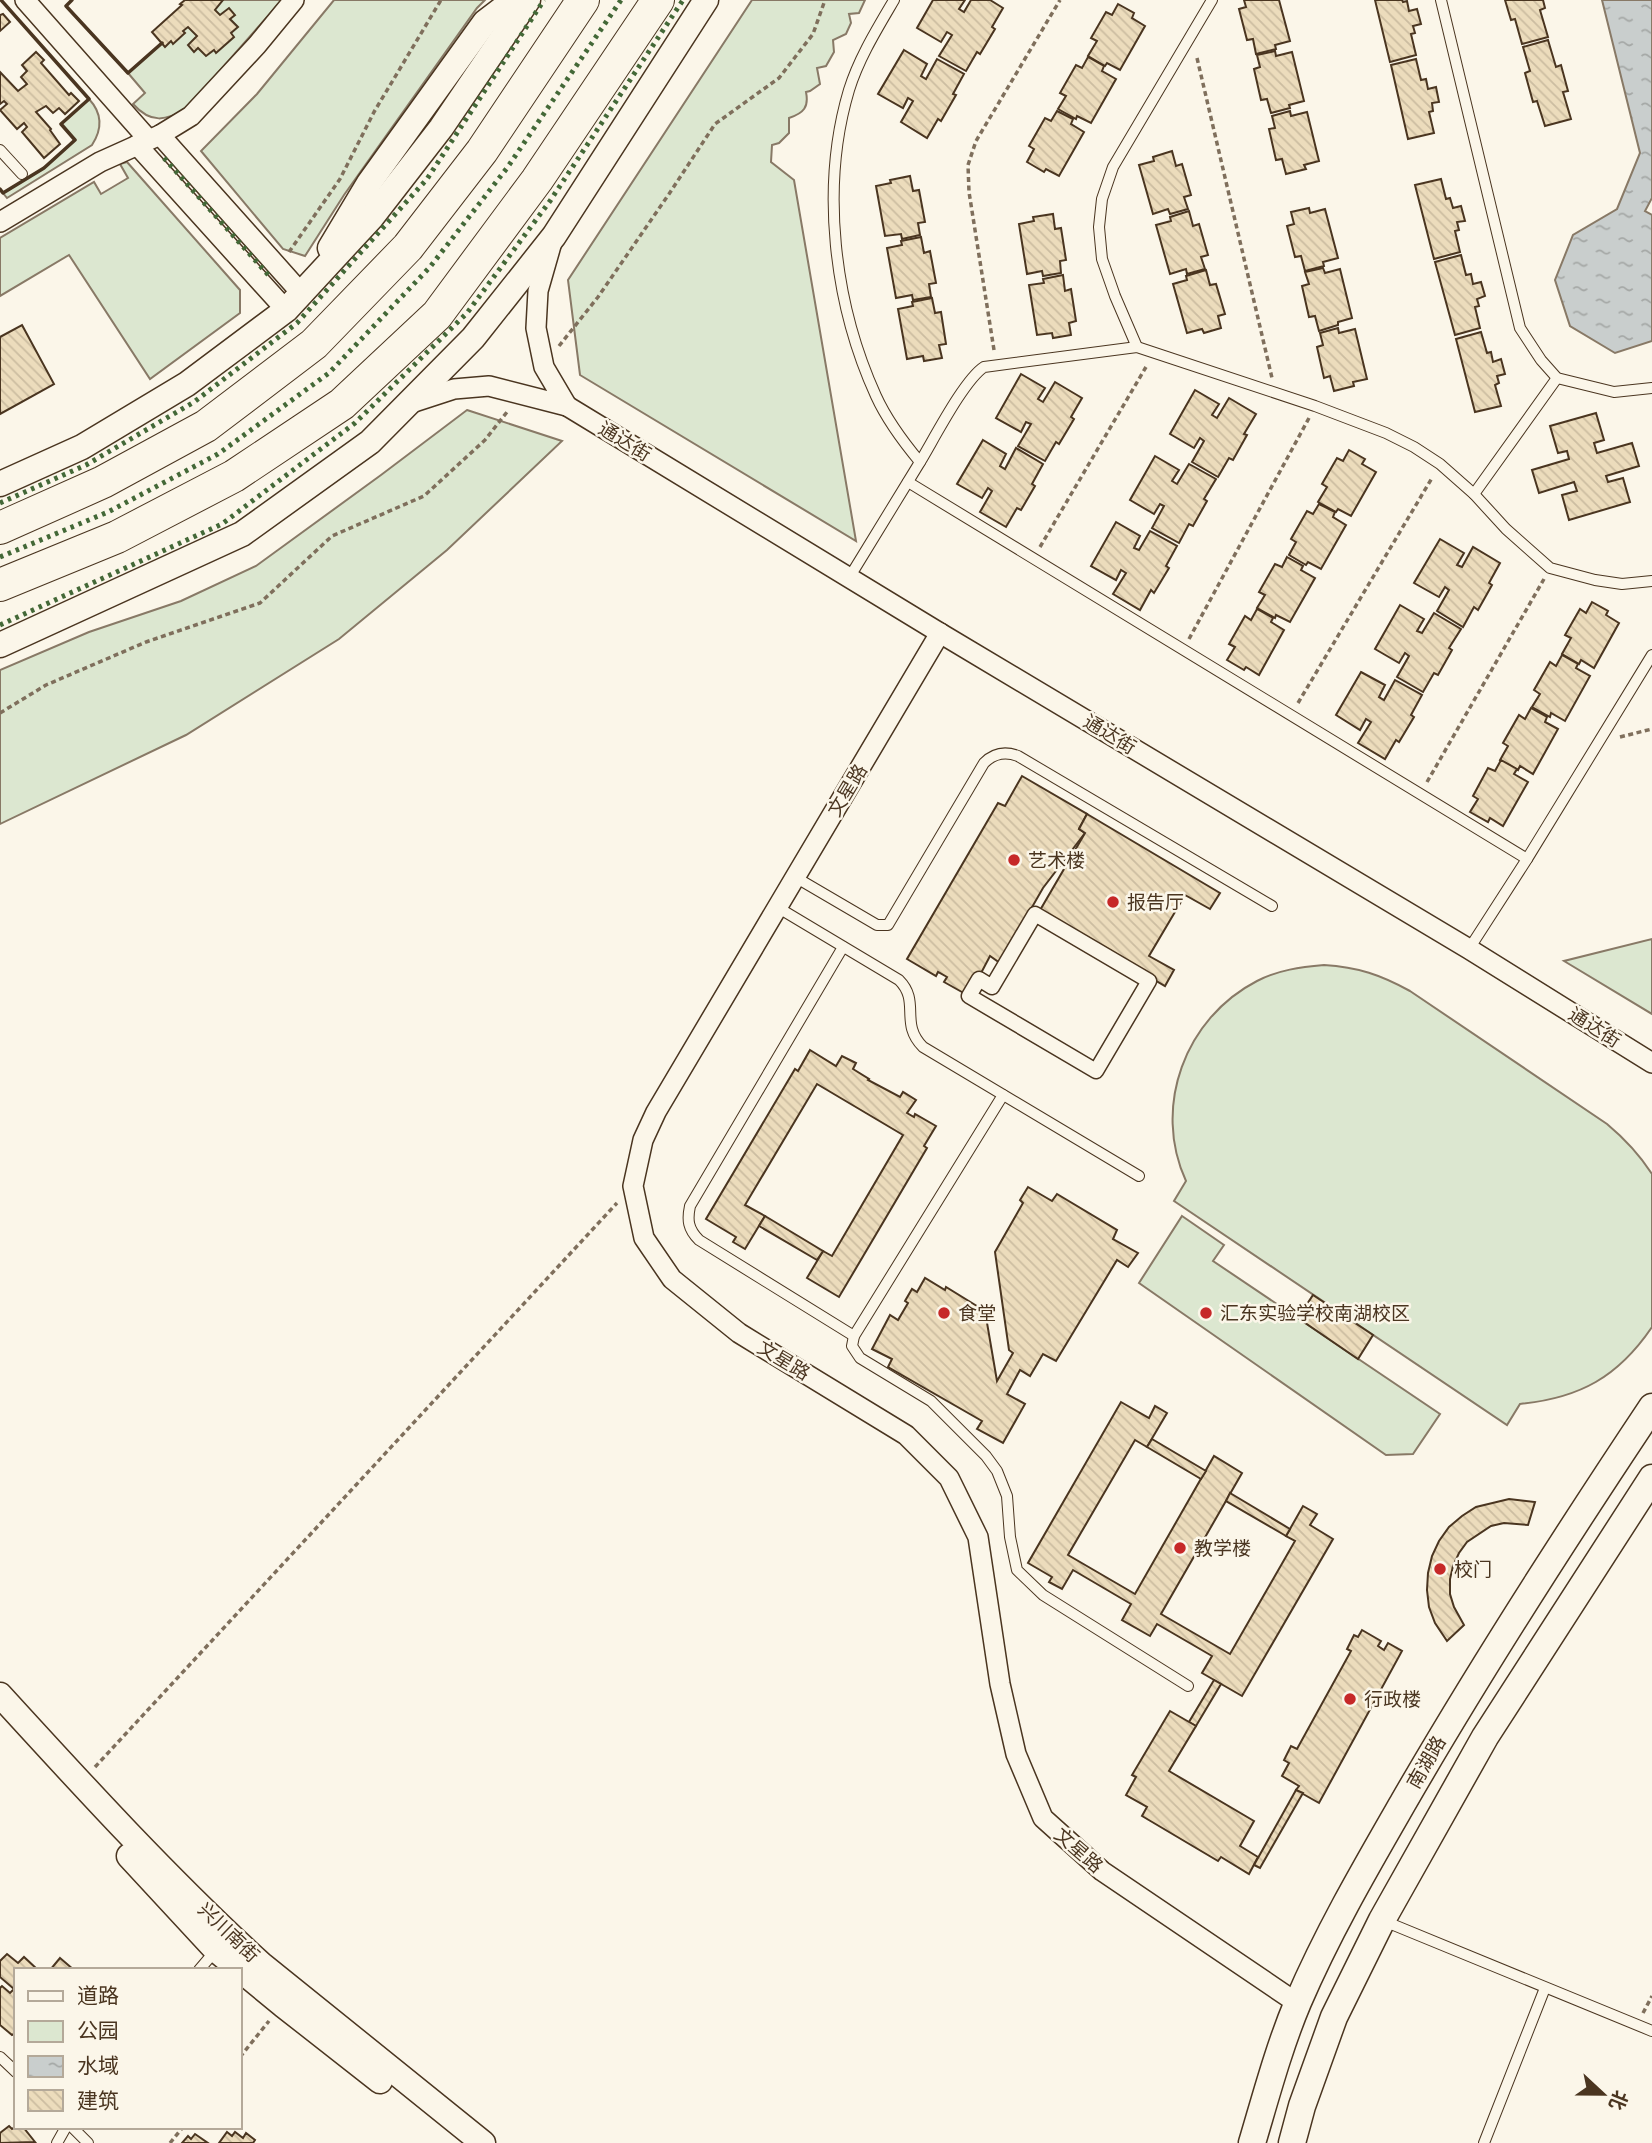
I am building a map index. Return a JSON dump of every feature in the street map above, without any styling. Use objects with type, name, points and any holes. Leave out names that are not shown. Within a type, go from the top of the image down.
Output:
[{"type":"highway","points":[[0,528],[103,482],[206,426],[314,345],[408,247],[482,151],[583,0]]},
{"type":"highway","points":[[0,585],[117,537],[234,475],[342,404],[437,315],[537,180],[658,0]]},
{"type":"main road","name":"南湖路","points":[[1252,2143],[1297,2003],[1347,1900],[1451,1719],[1652,1406]]},
{"type":"main road","name":"南湖路","points":[[1292,2143],[1302,2106],[1334,2017],[1382,1920],[1485,1737],[1652,1478]]},
{"type":"street","points":[[25,0],[294,302]]},
{"type":"street","points":[[0,222],[100,163],[191,117],[294,0]]},
{"type":"street","points":[[294,302],[369,183],[485,22],[514,0]]},
{"type":"street","points":[[0,484],[82,447],[187,384],[294,302],[388,197],[441,128],[528,0]]},
{"type":"street","points":[[0,645],[242,534],[370,442],[473,338],[554,236],[706,0]]},
{"type":"street","points":[[149,140],[278,266],[294,302]]},
{"type":"street","points":[[554,236],[538,291],[536,328],[544,367],[568,406]]},
{"type":"street","points":[[407,405],[454,389],[489,386],[568,406]]},
{"type":"street","name":"通达街","points":[[568,406],[940,633],[1469,949],[1652,1063]]},
{"type":"street","name":"文星路","points":[[940,633],[656,1111],[643,1140],[633,1186],[644,1238],[672,1279],[739,1333],[906,1435],[949,1478],[978,1537],[1000,1684],[1016,1754],[1043,1818],[1102,1871],[1297,2003]]},
{"type":"street","points":[[1035,914],[1149,981],[1096,1071],[969,996],[979,979],[992,987],[1035,914]]},
{"type":"street","name":"兴川南街","points":[[0,1695],[80,1783],[253,1956],[483,2143]]},
{"type":"street","name":"兴川南街","points":[[0,1717],[216,1950],[238,1968]]},
{"type":"street","name":"兴川南街","points":[[242,1971],[458,2143]]},
{"type":"lane","points":[[894,0],[870,40],[850,89],[839,136],[834,199],[835,244],[842,295],[876,398],[920,462]]},
{"type":"lane","points":[[1137,347],[1102,260],[1099,227],[1102,199],[1113,167],[1212,0]]},
{"type":"lane","points":[[1441,0],[1520,328],[1541,360],[1557,377],[1614,392],[1652,388]]},
{"type":"lane","points":[[0,150],[22,174]]},
{"type":"lane","points":[[849,578],[975,372],[996,365],[1137,347],[1315,406],[1386,433],[1413,447],[1440,464],[1474,494],[1506,529],[1550,568],[1622,584],[1652,581]]},
{"type":"lane","points":[[1474,494],[1557,377]]},
{"type":"lane","points":[[908,482],[1527,859]]},
{"type":"lane","points":[[1469,949],[1652,655]]},
{"type":"lane","points":[[795,877],[877,925],[888,925],[984,763],[989,758],[1007,753],[1272,906]]},
{"type":"lane","points":[[777,907],[899,980],[906,987],[911,1003],[909,1012],[912,1033],[923,1047],[1139,1176]]},
{"type":"lane","points":[[843,947],[690,1206],[688,1221],[692,1233],[699,1240],[854,1336]]},
{"type":"lane","points":[[1003,1095],[854,1336],[852,1346],[860,1358],[931,1401],[986,1456],[997,1471],[1007,1496],[1010,1537],[1017,1570],[1029,1584],[1188,1686]]},
{"type":"lane","points":[[1382,1920],[1652,2031]]},
{"type":"lane","points":[[202,1968],[216,1950]]},
{"type":"lane","points":[[1484,2143],[1545,1988]]},
{"type":"lane","points":[[0,2057],[14,2070]]},
{"type":"lane","points":[[74,2129],[88,2143]]},
{"type":"path","points":[[278,266],[341,179],[374,112],[441,0]]},
{"type":"path","points":[[996,365],[969,192],[968,165],[976,141],[1060,0]]},
{"type":"path","points":[[1191,34],[1275,393]]},
{"type":"path","points":[[1034,559],[1154,353]]},
{"type":"path","points":[[1183,649],[1315,406]]},
{"type":"path","points":[[1291,715],[1440,464]]},
{"type":"path","points":[[1420,794],[1550,568]]},
{"type":"path","points":[[1598,742],[1652,729]]},
{"type":"path","points":[[80,1783],[633,1186]]},
{"type":"path","points":[[242,2055],[283,2005]]},
{"type":"path","points":[[170,2143],[181,2129]]},
{"type":"green space","points":[[210,0],[282,0],[187,108],[165,118],[146,115],[133,104],[145,93],[128,73]]},
{"type":"green space","points":[[334,0],[485,0],[344,195],[305,256],[283,249],[201,151],[257,94]]},
{"type":"green space","points":[[752,0],[865,0],[859,13],[849,14],[851,23],[846,34],[833,40],[834,52],[826,66],[817,68],[820,84],[806,92],[807,102],[802,112],[789,118],[789,133],[779,143],[772,145],[771,162],[794,180],[856,541],[580,375],[568,280]]},
{"type":"green space","points":[[89,99],[100,121],[92,145],[7,198],[3,193],[44,168],[75,140],[61,124]]},
{"type":"green space","points":[[127,162],[240,290],[240,313],[150,379],[69,255],[0,296],[0,238],[94,182],[101,194],[128,178],[120,164]]},
{"type":"green space","points":[[467,410],[562,441],[447,550],[339,639],[186,735],[0,824],[0,670],[89,632],[181,601],[256,566]]},
{"type":"green space","points":[[1652,939],[1652,1014],[1564,961]]},
{"type":"green space","points":[[1324,965],[1369,973],[1410,991],[1607,1124],[1631,1147],[1652,1174],[1652,1327],[1611,1372],[1579,1390],[1542,1401],[1520,1404],[1507,1425],[1174,1201],[1186,1181],[1176,1153],[1173,1124],[1175,1095],[1182,1067],[1194,1041],[1211,1017],[1232,997],[1257,981],[1273,974]]},
{"type":"green space","points":[[1182,1216],[1224,1245],[1213,1261],[1440,1414],[1413,1454],[1386,1455],[1139,1283]]},
{"type":"water","points":[[1602,0],[1652,0],[1652,198],[1645,211],[1652,215],[1652,341],[1615,353],[1570,326],[1555,280],[1573,235],[1617,209],[1640,153]]},
{"type":"building","points":[[185,0],[223,0],[215,10],[220,15],[229,8],[235,15],[230,19],[238,27],[231,33],[234,37],[216,53],[214,50],[206,56],[198,48],[194,52],[188,45],[197,36],[188,27],[173,44],[171,41],[165,47],[152,32]]},
{"type":"building","points":[[933,0],[965,0],[959,9],[964,12],[971,0],[990,0],[1003,8],[992,27],[995,29],[966,71],[939,56],[952,35],[947,32],[941,42],[917,28]]},
{"type":"building","points":[[1244,0],[1279,0],[1290,41],[1275,45],[1276,49],[1256,54],[1253,39],[1247,40],[1239,9],[1246,7]]},
{"type":"building","points":[[1375,0],[1407,1],[1409,11],[1417,9],[1421,24],[1413,26],[1415,33],[1411,34],[1416,55],[1390,62]]},
{"type":"building","points":[[1505,0],[1543,0],[1545,8],[1540,10],[1548,37],[1522,44],[1515,19],[1511,20]]},
{"type":"building","points":[[1118,4],[1134,13],[1132,18],[1145,26],[1120,70],[1107,63],[1105,66],[1088,56],[1097,41],[1091,38],[1106,12],[1112,15]]},
{"type":"building","points":[[3,14],[10,22],[0,31],[0,15]]},
{"type":"building","points":[[1548,40],[1556,67],[1561,65],[1568,91],[1563,92],[1571,119],[1545,126],[1537,101],[1533,102],[1525,73],[1530,71],[1523,47]]},
{"type":"building","points":[[904,50],[927,64],[921,76],[926,79],[937,59],[964,74],[941,121],[938,119],[927,138],[901,122],[913,101],[908,98],[903,108],[878,94]]},
{"type":"building","points":[[1275,51],[1276,56],[1292,52],[1304,101],[1271,113],[1267,99],[1261,100],[1254,69],[1260,67],[1257,55]]},
{"type":"building","points":[[36,52],[44,60],[41,63],[69,95],[71,93],[79,101],[65,114],[59,108],[53,113],[46,106],[36,112],[60,144],[44,158],[22,132],[27,127],[24,123],[17,129],[0,110],[7,104],[4,101],[0,104],[0,72],[18,91],[27,84],[21,77],[27,71],[22,65]]},
{"type":"building","points":[[1088,57],[1104,66],[1102,71],[1116,79],[1091,123],[1077,116],[1076,119],[1058,109],[1066,96],[1060,93],[1076,65],[1082,68]]},
{"type":"building","points":[[1416,59],[1421,80],[1426,79],[1428,89],[1436,87],[1439,102],[1432,103],[1433,111],[1429,112],[1434,133],[1408,139],[1391,65]]},
{"type":"building","points":[[1057,111],[1073,119],[1071,124],[1084,132],[1059,176],[1046,169],[1044,172],[1027,162],[1034,149],[1029,146],[1045,118],[1051,121]]},
{"type":"building","points":[[1290,111],[1291,116],[1307,112],[1319,161],[1304,165],[1306,169],[1286,174],[1282,159],[1276,160],[1269,129],[1275,128],[1272,116]]},
{"type":"building","points":[[1172,151],[1176,166],[1182,164],[1191,195],[1184,197],[1188,209],[1170,214],[1168,209],[1153,214],[1139,165],[1154,161],[1153,157]]},
{"type":"building","points":[[910,176],[913,191],[919,190],[925,222],[918,223],[920,235],[902,239],[901,234],[885,236],[876,186]]},
{"type":"building","points":[[1441,179],[1446,199],[1450,198],[1453,208],[1461,206],[1465,221],[1457,222],[1459,230],[1455,231],[1460,252],[1434,259],[1415,185]]},
{"type":"building","points":[[1309,208],[1310,213],[1325,209],[1338,258],[1323,262],[1324,266],[1305,271],[1301,256],[1295,257],[1287,226],[1294,224],[1291,212]]},
{"type":"building","points":[[1189,211],[1193,226],[1199,224],[1208,255],[1201,257],[1205,269],[1187,274],[1186,269],[1170,274],[1156,225],[1171,221],[1170,217]]},
{"type":"building","points":[[1053,214],[1055,229],[1061,228],[1066,260],[1060,261],[1061,273],[1043,276],[1042,271],[1027,274],[1019,224],[1034,221],[1033,217]]},
{"type":"building","points":[[921,237],[924,253],[930,251],[936,283],[929,284],[931,297],[913,300],[912,295],[896,298],[887,248],[902,245],[901,241]]},
{"type":"building","points":[[1461,255],[1466,275],[1471,274],[1473,284],[1481,282],[1485,296],[1477,299],[1479,306],[1475,307],[1480,328],[1455,335],[1435,262]]},
{"type":"building","points":[[1323,268],[1325,273],[1340,269],[1352,318],[1319,331],[1315,316],[1309,317],[1302,286],[1309,284],[1305,272]]},
{"type":"building","points":[[1206,270],[1210,285],[1216,284],[1225,314],[1218,316],[1221,328],[1204,333],[1202,329],[1187,333],[1173,284],[1187,280],[1186,276]]},
{"type":"building","points":[[1063,275],[1065,291],[1071,289],[1076,321],[1069,323],[1071,335],[1053,338],[1052,333],[1037,335],[1029,285],[1044,283],[1043,279]]},
{"type":"building","points":[[932,298],[935,313],[941,312],[946,344],[939,345],[942,358],[924,361],[923,356],[907,359],[898,309],[913,306],[912,302]]},
{"type":"building","points":[[22,325],[54,384],[0,414],[0,337]]},
{"type":"building","points":[[1338,328],[1339,333],[1355,329],[1367,379],[1353,382],[1354,386],[1334,391],[1330,376],[1324,378],[1317,347],[1323,345],[1320,333]]},
{"type":"building","points":[[1481,332],[1487,353],[1491,352],[1493,362],[1501,359],[1505,374],[1497,376],[1499,383],[1495,385],[1501,406],[1475,412],[1456,339]]},
{"type":"building","points":[[1021,374],[1045,388],[1038,399],[1043,402],[1055,382],[1082,398],[1071,417],[1074,419],[1045,461],[1018,446],[1031,424],[1026,422],[1021,432],[996,418]]},
{"type":"building","points":[[1195,390],[1219,404],[1212,415],[1217,418],[1229,398],[1256,414],[1233,460],[1229,458],[1218,477],[1192,462],[1204,441],[1200,438],[1194,448],[1170,434]]},
{"type":"building","points":[[1596,413],[1604,440],[1594,443],[1597,453],[1632,443],[1639,466],[1606,476],[1608,482],[1623,478],[1630,502],[1569,520],[1562,495],[1577,491],[1574,482],[1539,493],[1532,470],[1569,459],[1567,451],[1558,453],[1550,426]]},
{"type":"building","points":[[983,440],[1006,454],[1000,466],[1005,469],[1016,448],[1043,464],[1032,484],[1035,486],[1021,510],[1017,508],[1006,527],[980,512],[992,491],[988,488],[982,498],[957,484]]},
{"type":"building","points":[[1349,450],[1365,459],[1362,464],[1376,472],[1351,516],[1338,509],[1336,512],[1318,502],[1327,487],[1322,484],[1337,458],[1343,461]]},
{"type":"building","points":[[1155,456],[1179,470],[1172,481],[1177,484],[1189,464],[1216,479],[1193,526],[1189,524],[1179,543],[1152,528],[1164,506],[1160,504],[1154,514],[1130,500]]},
{"type":"building","points":[[1319,504],[1335,512],[1333,517],[1346,525],[1321,569],[1308,562],[1306,565],[1289,555],[1296,542],[1291,539],[1307,511],[1313,514]]},
{"type":"building","points":[[1116,522],[1140,536],[1134,548],[1139,550],[1150,531],[1177,546],[1166,566],[1169,568],[1154,593],[1151,590],[1140,610],[1113,594],[1126,573],[1121,570],[1116,580],[1091,566]]},
{"type":"building","points":[[1440,539],[1464,553],[1457,565],[1462,567],[1473,547],[1500,563],[1478,610],[1474,607],[1463,627],[1437,611],[1449,590],[1445,587],[1439,597],[1414,583]]},
{"type":"building","points":[[1287,557],[1303,566],[1301,570],[1315,578],[1290,622],[1276,615],[1275,618],[1257,608],[1265,595],[1259,592],[1275,564],[1282,567]]},
{"type":"building","points":[[1592,602],[1608,611],[1606,615],[1619,623],[1594,668],[1581,660],[1579,664],[1562,654],[1571,638],[1565,635],[1580,609],[1586,613]]},
{"type":"building","points":[[1400,605],[1424,619],[1417,631],[1422,633],[1434,613],[1461,629],[1449,648],[1452,650],[1438,675],[1434,673],[1423,692],[1397,677],[1409,656],[1405,653],[1399,663],[1375,649]]},
{"type":"building","points":[[1257,609],[1273,618],[1271,622],[1284,630],[1259,675],[1227,660],[1235,647],[1229,644],[1245,616],[1251,620]]},
{"type":"building","points":[[1562,655],[1578,664],[1576,668],[1590,676],[1565,721],[1551,713],[1550,717],[1532,707],[1540,694],[1534,690],[1550,662],[1556,666]]},
{"type":"building","points":[[1361,672],[1385,685],[1379,697],[1384,700],[1395,680],[1422,695],[1411,715],[1414,717],[1385,759],[1358,743],[1371,722],[1366,719],[1360,730],[1336,715]]},
{"type":"building","points":[[1531,708],[1547,717],[1545,722],[1558,729],[1533,774],[1520,766],[1518,770],[1500,760],[1508,746],[1503,743],[1519,715],[1525,719]]},
{"type":"building","points":[[1501,760],[1517,769],[1514,774],[1528,782],[1503,826],[1490,818],[1488,822],[1470,812],[1478,799],[1473,796],[1488,768],[1495,771]]},
{"type":"building","name":"艺术楼","points":[[1022,776],[1087,814],[1079,829],[1085,833],[1043,888],[1000,963],[990,956],[969,996],[944,982],[947,977],[938,972],[936,976],[907,959],[998,803],[1005,806]]},
{"type":"building","name":"报告厅","points":[[1087,814],[1220,893],[1210,909],[1185,895],[1149,956],[1174,970],[1165,986],[1039,912],[1085,833],[1079,829]]},
{"type":"building","points":[[810,1050],[836,1066],[842,1056],[856,1063],[853,1069],[868,1080],[900,1097],[903,1092],[916,1100],[907,1113],[914,1117],[915,1114],[936,1126],[924,1146],[927,1148],[839,1297],[807,1278],[823,1251],[832,1256],[903,1135],[817,1084],[745,1205],[765,1216],[745,1249],[733,1242],[736,1237],[706,1219],[795,1069],[798,1071]]},
{"type":"building","name":"食堂","points":[[1028,1187],[1052,1201],[1057,1194],[1117,1230],[1113,1239],[1138,1253],[1128,1267],[1117,1260],[1056,1361],[1043,1354],[1030,1376],[1020,1370],[1007,1394],[1025,1404],[1003,1443],[977,1429],[982,1421],[888,1367],[892,1359],[872,1349],[890,1315],[898,1320],[908,1303],[905,1301],[912,1289],[917,1292],[925,1278],[945,1290],[946,1287],[985,1311],[997,1381],[1013,1353],[1009,1350],[995,1252],[1023,1203],[1020,1200]]},
{"type":"building","points":[[765,1216],[823,1251],[817,1260],[759,1226]]},
{"type":"building","points":[[1313,1295],[1373,1335],[1358,1359],[1298,1318]]},
{"type":"building","name":"教学楼","points":[[1121,1402],[1149,1418],[1155,1406],[1167,1413],[1147,1447],[1135,1440],[1068,1555],[1135,1594],[1214,1456],[1242,1473],[1161,1614],[1230,1654],[1295,1541],[1286,1536],[1303,1506],[1317,1514],[1310,1525],[1333,1539],[1242,1696],[1202,1673],[1212,1656],[1157,1624],[1150,1636],[1122,1620],[1131,1604],[1073,1570],[1062,1589],[1049,1582],[1052,1577],[1028,1563]]},
{"type":"building","points":[[1152,1439],[1206,1471],[1201,1479],[1147,1447]]},
{"type":"building","points":[[1230,1493],[1290,1529],[1286,1536],[1226,1501]]},
{"type":"building","name":"校门","points":[[1509,1499],[1535,1502],[1528,1525],[1504,1523],[1491,1526],[1467,1542],[1459,1553],[1450,1579],[1450,1594],[1464,1625],[1447,1641],[1435,1623],[1429,1607],[1428,1573],[1432,1556],[1449,1527],[1462,1516],[1476,1507]]},
{"type":"building","name":"行政楼","points":[[1362,1630],[1381,1641],[1378,1646],[1384,1650],[1388,1643],[1402,1651],[1319,1803],[1296,1790],[1299,1786],[1282,1776],[1289,1763],[1284,1760],[1291,1746],[1297,1749],[1351,1651],[1347,1649],[1354,1635],[1358,1637]]},
{"type":"building","points":[[1214,1680],[1221,1684],[1196,1726],[1189,1722]]},
{"type":"building","points":[[1170,1711],[1196,1726],[1169,1771],[1254,1821],[1240,1846],[1258,1857],[1249,1874],[1221,1857],[1218,1861],[1142,1816],[1147,1807],[1126,1795],[1136,1777],[1132,1775]]},
{"type":"building","points":[[1296,1790],[1303,1793],[1260,1868],[1254,1865]]},
{"type":"building","points":[[7,1954],[18,1963],[24,1957],[36,1968],[14,1968],[14,1989],[0,1977],[0,1961]]},
{"type":"building","points":[[60,1958],[72,1968],[52,1968]]},
{"type":"building","points":[[2,1986],[10,1993],[14,1989],[12,2035],[0,2025],[0,1988]]},
{"type":"building","points":[[9,2126],[12,2129],[25,2129],[35,2142],[0,2143],[0,2133]]},
{"type":"building","points":[[227,2132],[232,2136],[235,2132],[243,2138],[246,2133],[255,2140],[253,2143],[219,2143]]},
{"type":"building","points":[[195,2134],[208,2143],[182,2143],[188,2136],[191,2139]]},
{"type":"hedge","points":[[0,503],[86,465],[194,402],[297,323],[427,179],[544,0]]},
{"type":"hedge","points":[[0,557],[108,512],[218,454],[329,373],[430,267],[507,168],[621,0]]},
{"type":"hedge","points":[[0,625],[222,524],[355,423],[467,313],[550,201],[683,0]]},
{"type":"hedge","points":[[164,158],[271,278]]},
{"type":"wall","points":[[0,189],[3,193],[44,168],[75,140],[61,124],[89,99],[1,0]]},
{"type":"wall","points":[[72,0],[66,6],[128,73],[162,43]]},
{"type":"place","name":"艺术楼","points":[[1014,860]]},
{"type":"place","name":"报告厅","points":[[1113,902]]},
{"type":"place","name":"食堂","points":[[944,1313]]},
{"type":"place","name":"汇东实验学校南湖校区","points":[[1206,1313]]},
{"type":"place","name":"教学楼","points":[[1180,1548]]},
{"type":"place","name":"校门","points":[[1440,1569]]},
{"type":"place","name":"行政楼","points":[[1350,1699]]}]
